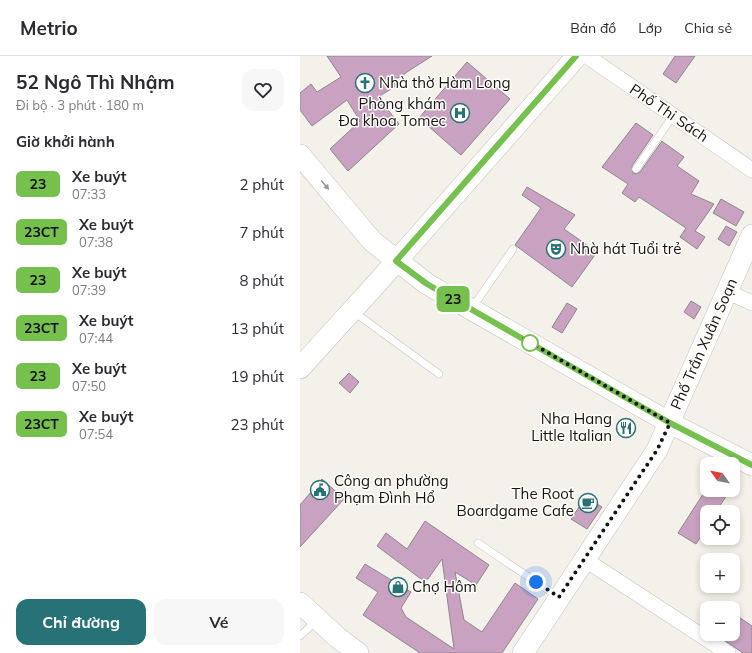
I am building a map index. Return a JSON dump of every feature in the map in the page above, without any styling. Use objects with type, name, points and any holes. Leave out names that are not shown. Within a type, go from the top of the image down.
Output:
[{"type":"street","points":[[303,360],[352,311],[576,56]]},
{"type":"street","name":"Phố Thi Sách","points":[[588,56],[752,170]]},
{"type":"street","points":[[300,155],[372,241],[427,284],[670,423],[752,465]]},
{"type":"street","name":"Phố Trần Xuân Soạn","points":[[522,653],[657,450],[752,235]]},
{"type":"street","points":[[728,292],[752,303]]},
{"type":"street","points":[[584,559],[728,653]]},
{"type":"street","points":[[300,603],[358,653]]},
{"type":"lane","points":[[636,169],[673,116]]},
{"type":"lane","points":[[471,310],[513,250]]},
{"type":"lane","points":[[352,311],[439,374]]},
{"type":"lane","points":[[478,543],[559,597]]},
{"type":"lane","points":[[300,636],[317,619]]},
{"type":"building","points":[[327,56],[432,56],[393,81],[396,86],[378,97],[399,124],[348,171],[330,149],[360,121],[347,100],[312,126],[300,110],[300,93],[311,84],[317,92],[341,77]]},
{"type":"building","points":[[675,56],[695,56],[676,83],[663,74]]},
{"type":"building","name":"Phòng khám Đa khoa Tomec","points":[[467,62],[510,99],[461,155],[419,118]]},
{"type":"building","points":[[636,123],[653,135],[632,166],[633,173],[636,174],[640,172],[662,141],[684,157],[677,166],[699,181],[691,194],[714,204],[695,231],[705,237],[697,249],[680,237],[686,228],[639,197],[635,202],[622,193],[628,184],[602,167]]},
{"type":"building","name":"Nhà hát Tuổi trẻ","points":[[527,187],[575,215],[564,229],[597,252],[572,287],[515,245],[541,208],[522,195]]},
{"type":"building","points":[[721,199],[744,212],[736,226],[713,213]]},
{"type":"building","points":[[726,226],[737,232],[729,246],[718,239]]},
{"type":"building","points":[[691,301],[701,307],[694,319],[684,312]]},
{"type":"building","points":[[567,303],[577,309],[562,333],[552,327]]},
{"type":"building","points":[[349,373],[359,382],[350,393],[339,383]]},
{"type":"building","points":[[322,479],[344,499],[300,547],[300,505]]},
{"type":"building","points":[[586,497],[602,507],[587,529],[571,519]]},
{"type":"building","points":[[701,497],[726,497],[720,505],[700,505],[700,538],[696,544],[678,533]]},
{"type":"building","name":"Chợ Hôm","points":[[425,521],[489,565],[476,585],[455,572],[464,620],[482,632],[515,583],[538,599],[502,653],[420,653],[363,615],[378,592],[356,578],[365,564],[411,592],[401,608],[406,617],[454,649],[442,559],[428,579],[421,579],[377,546],[386,533],[407,549]]},
{"type":"building","points":[[740,618],[752,626],[752,653],[743,653],[725,641],[740,641]]},
{"type":"bus line","name":"23","points":[[576,56],[396,261],[427,284],[670,423],[712,446],[752,465]]},
{"type":"place","name":"Nhà thờ Hàm Long","points":[[365,83]]},
{"type":"place","name":"Phòng khám Đa khoa Tomec","points":[[460,113]]},
{"type":"place","name":"Nhà hát Tuổi trẻ","points":[[556,249]]},
{"type":"place","name":"Nha Hang Little Italian","points":[[626,428]]},
{"type":"place","name":"Công an phường Phạm Đình Hổ","points":[[320,490]]},
{"type":"place","name":"The Root Boardgame Cafe","points":[[588,503]]},
{"type":"place","name":"Chợ Hôm","points":[[398,587]]},
{"type":"route","points":[[530,343],[524,339],[670,423],[657,450],[559,597],[536,582]]}]
